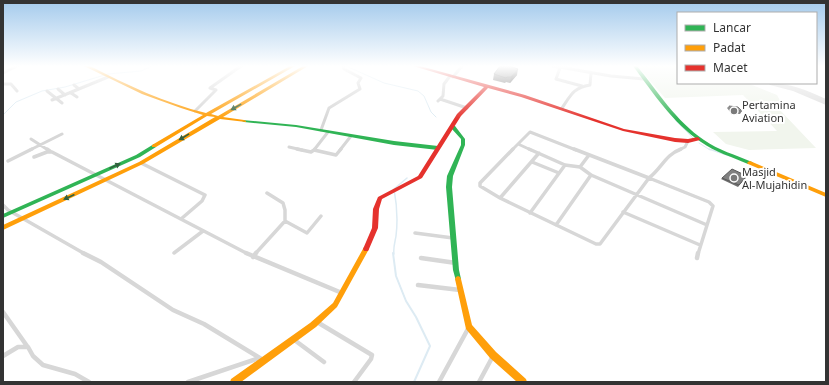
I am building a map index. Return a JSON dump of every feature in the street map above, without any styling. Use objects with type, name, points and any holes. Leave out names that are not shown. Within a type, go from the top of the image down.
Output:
[{"type":"main road","points":[[121,84],[138,92],[218,117],[321,130],[351,136],[438,148]]},
{"type":"main road","points":[[3,216],[69,188],[95,174],[147,151],[207,114],[261,84]]},
{"type":"main road","points":[[3,228],[141,163],[275,84]]},
{"type":"main road","points":[[479,84],[562,108],[618,128],[688,141],[697,140]]},
{"type":"main road","points":[[648,84],[697,140],[826,195]]},
{"type":"main road","points":[[234,382],[261,359],[317,322],[335,305],[356,269],[375,228],[377,204],[381,197],[420,177],[453,127],[459,115],[487,86]]},
{"type":"main road","points":[[453,127],[463,140],[463,145],[449,181],[456,263],[460,290],[469,327],[493,355],[524,382]]},
{"type":"street","points":[[3,84],[11,84],[17,91]]},
{"type":"street","points":[[52,100],[89,84]]},
{"type":"street","points":[[195,111],[214,93],[216,90],[210,88],[216,84]]},
{"type":"street","points":[[321,130],[329,108],[360,89],[358,84]]},
{"type":"street","points":[[444,84],[444,94],[439,100],[467,108]]},
{"type":"street","points":[[574,84],[582,86],[590,84]]},
{"type":"street","points":[[74,85],[79,89]]},
{"type":"street","points":[[562,108],[571,94],[582,86]]},
{"type":"street","points":[[58,89],[65,95]]},
{"type":"street","points":[[47,91],[62,103]]},
{"type":"street","points":[[71,92],[77,97]]},
{"type":"street","points":[[314,150],[328,132]]},
{"type":"street","points":[[688,141],[685,146],[668,157],[658,172],[650,178],[636,194],[600,244],[596,244],[530,213],[500,198],[479,184],[528,134],[533,133],[650,178],[711,204],[713,209],[696,258]]},
{"type":"street","points":[[8,161],[62,134]]},
{"type":"street","points":[[289,147],[311,152],[314,150],[336,155],[351,136]]},
{"type":"street","points":[[31,139],[50,151],[253,257],[342,293]]},
{"type":"street","points":[[518,144],[565,164],[580,167],[591,175],[707,225]]},
{"type":"street","points":[[34,157],[50,151]]},
{"type":"street","points":[[500,198],[539,153]]},
{"type":"street","points":[[580,167],[589,155]]},
{"type":"street","points":[[532,162],[559,173]]},
{"type":"street","points":[[141,163],[205,195],[202,201],[181,219]]},
{"type":"street","points":[[530,213],[565,164]]},
{"type":"street","points":[[556,225],[591,175]]},
{"type":"street","points":[[253,257],[285,221],[285,205],[283,201],[266,193]]},
{"type":"street","points":[[3,205],[23,219],[78,251],[101,262],[173,310],[204,324],[261,359]]},
{"type":"street","points":[[623,212],[700,245]]},
{"type":"street","points":[[285,221],[307,233],[321,216]]},
{"type":"street","points":[[174,253],[203,231]]},
{"type":"street","points":[[415,234],[453,238]]},
{"type":"street","points":[[421,258],[456,263]]},
{"type":"street","points":[[418,285],[460,290]]},
{"type":"street","points":[[3,312],[34,358],[46,368],[75,374],[89,382]]},
{"type":"street","points":[[317,322],[372,355],[371,359],[354,382]]},
{"type":"street","points":[[439,382],[469,327]]},
{"type":"street","points":[[293,339],[324,362]]},
{"type":"street","points":[[3,356],[19,346],[28,347]]},
{"type":"street","points":[[479,382],[493,355]]},
{"type":"street","points":[[188,382],[261,359]]},
{"type":"shaded area","points":[[653,84],[750,84],[777,95],[783,106],[778,108],[816,148],[749,150],[726,144],[713,132],[777,131],[743,95],[665,98]]},
{"type":"building","points":[[729,106],[738,107],[742,111],[733,110]]},
{"type":"building","name":"Masjid Al-Mujahidin","points":[[732,169],[747,176],[739,185],[722,178]]},
{"type":"waterway","points":[[3,115],[16,102],[42,91],[75,84]]},
{"type":"waterway","points":[[388,84],[418,91],[424,96],[431,112],[436,117]]},
{"type":"waterway","points":[[675,120],[694,139]]},
{"type":"waterway","points":[[699,143],[710,150]]},
{"type":"waterway","points":[[709,149],[730,156]]},
{"type":"waterway","points":[[394,254],[397,218],[394,189],[407,178]]},
{"type":"waterway","points":[[393,253],[396,276],[406,301],[416,317],[430,346],[414,382]]},
{"type":"taxiway","points":[[777,84],[796,89],[826,102]]},
{"type":"traffic: fast","points":[[649,84],[674,116],[702,141],[714,148],[750,163]]},
{"type":"traffic: fast","points":[[244,121],[296,126],[394,143],[438,148]]},
{"type":"traffic: fast","points":[[453,127],[463,139],[463,145],[450,176],[449,187],[458,279]]},
{"type":"traffic: fast","points":[[3,216],[138,156],[154,146]]},
{"type":"traffic: slow","points":[[124,84],[183,108],[223,118],[244,121]]},
{"type":"traffic: slow","points":[[154,146],[261,84]]},
{"type":"traffic: slow","points":[[3,228],[141,163],[275,84]]},
{"type":"traffic: slow","points":[[750,163],[826,195]]},
{"type":"traffic: slow","points":[[234,382],[313,325],[335,305],[366,249]]},
{"type":"traffic: slow","points":[[458,279],[469,327],[493,355],[523,382]]},
{"type":"traffic: jam","points":[[480,84],[523,96],[623,130],[675,140],[688,141],[698,139]]},
{"type":"traffic: jam","points":[[366,249],[375,228],[376,209],[380,198],[420,177],[459,115],[487,86]]},
{"type":"place","name":"Pertamina Aviation","points":[[734,111]]},
{"type":"place","name":"Masjid Al-Mujahidin","points":[[734,178]]}]
